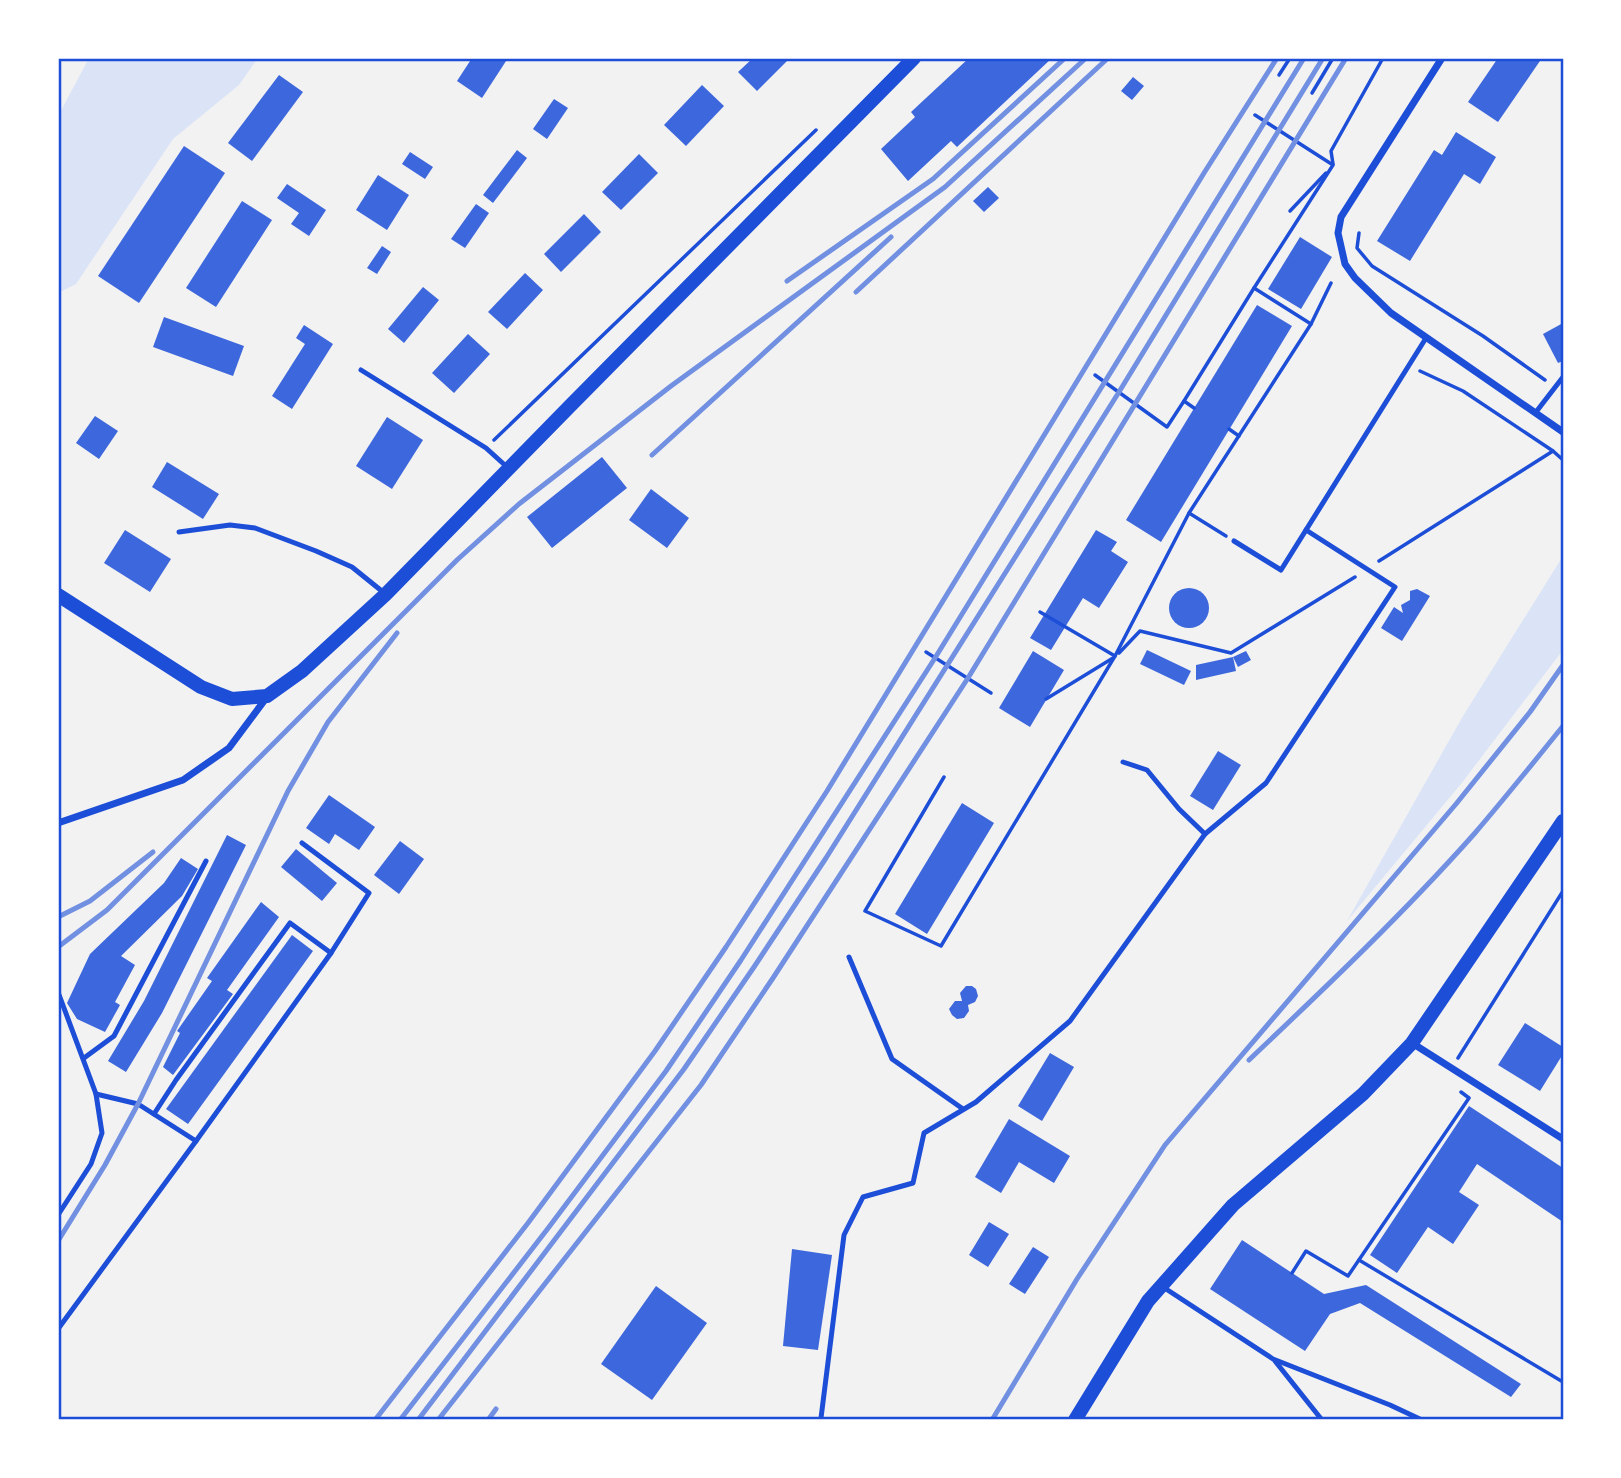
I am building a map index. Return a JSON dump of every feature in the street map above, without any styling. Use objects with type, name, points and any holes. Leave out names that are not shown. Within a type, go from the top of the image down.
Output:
[{"type":"main road","points":[[58,596],[201,687],[232,699],[267,696],[302,671],[386,594],[914,58]]},
{"type":"main road","points":[[1075,1420],[1148,1301],[1233,1205],[1363,1094],[1412,1043],[1563,821]]},
{"type":"street","points":[[1442,58],[1341,217],[1338,233],[1345,264],[1355,278],[1391,313],[1563,432]]},
{"type":"street","points":[[58,823],[183,780],[229,748],[267,696]]},
{"type":"street","points":[[1412,1043],[1563,1139]]},
{"type":"lane","points":[[1234,541],[1281,570],[1426,338]]},
{"type":"lane","points":[[361,370],[486,448],[509,469]]},
{"type":"lane","points":[[1536,412],[1563,376]]},
{"type":"lane","points":[[180,532],[230,525],[255,528],[352,568],[386,594]]},
{"type":"lane","points":[[821,1418],[844,1235],[863,1197],[913,1183],[924,1133],[976,1102],[1070,1021],[1205,834],[1266,783],[1395,587],[1306,530]]},
{"type":"lane","points":[[1123,762],[1147,770],[1179,809],[1205,834]]},
{"type":"lane","points":[[58,1329],[331,953],[369,893],[302,843]]},
{"type":"lane","points":[[84,1058],[114,1036],[206,860]]},
{"type":"lane","points":[[154,1114],[290,923],[331,953]]},
{"type":"lane","points":[[849,957],[892,1059],[963,1110]]},
{"type":"lane","points":[[58,992],[96,1094],[102,1133],[90,1164],[58,1215]]},
{"type":"lane","points":[[96,1094],[138,1104],[196,1141]]},
{"type":"lane","points":[[1161,1286],[1273,1359],[1391,1405],[1422,1420]]},
{"type":"lane","points":[[1273,1359],[1322,1420]]},
{"type":"path","points":[[1279,75],[1290,58]]},
{"type":"path","points":[[1312,93],[1333,58]]},
{"type":"path","points":[[1095,375],[1167,427],[1333,165],[1331,151],[1383,58]]},
{"type":"path","points":[[1255,115],[1333,165]]},
{"type":"path","points":[[486,448],[817,130]]},
{"type":"path","points":[[1290,211],[1333,165]]},
{"type":"path","points":[[1359,233],[1357,248],[1372,266],[1483,336],[1547,381]]},
{"type":"path","points":[[944,777],[865,911],[941,946],[1115,656],[1189,513],[1311,324],[1331,283]]},
{"type":"path","points":[[1254,288],[1311,324]]},
{"type":"path","points":[[1409,366],[1463,391],[1563,460]]},
{"type":"path","points":[[1184,401],[1194,408]]},
{"type":"path","points":[[1229,429],[1239,436]]},
{"type":"path","points":[[1046,699],[1115,656],[1140,631],[1231,653],[1553,451]]},
{"type":"path","points":[[1189,513],[1234,541]]},
{"type":"path","points":[[1040,612],[1115,656]]},
{"type":"path","points":[[926,652],[991,693]]},
{"type":"path","points":[[1292,1273],[1306,1251],[1348,1276],[1469,1098],[1444,1080],[1563,891]]},
{"type":"path","points":[[1359,1260],[1563,1382]]},
{"type":"shaded area","points":[[89,58],[258,58],[239,85],[173,139],[76,284],[58,293],[58,116]]},
{"type":"shaded area","points":[[1563,556],[1563,650],[1461,784],[1347,921],[1463,716]]},
{"type":"building","points":[[472,58],[508,58],[482,98],[457,81]]},
{"type":"building","points":[[753,58],[783,58],[787,61],[757,91],[738,72]]},
{"type":"building","points":[[969,58],[1052,58],[957,147],[951,141],[908,181],[881,149],[915,117],[911,112]]},
{"type":"building","points":[[1498,58],[1542,58],[1498,122],[1468,102]]},
{"type":"building","points":[[279,75],[303,92],[252,161],[228,143]]},
{"type":"building","points":[[1133,77],[1144,86],[1132,100],[1121,91]]},
{"type":"building","points":[[702,85],[724,106],[686,146],[664,125]]},
{"type":"building","points":[[554,99],[568,108],[547,139],[533,129]]},
{"type":"building","points":[[1456,132],[1496,157],[1480,184],[1464,174],[1410,261],[1377,241],[1434,150],[1442,155]]},
{"type":"building","points":[[184,146],[225,173],[139,303],[98,276]]},
{"type":"building","points":[[517,150],[527,158],[493,203],[483,195]]},
{"type":"building","points":[[410,152],[433,167],[425,179],[402,164]]},
{"type":"building","points":[[639,154],[658,173],[621,210],[602,192]]},
{"type":"building","points":[[378,175],[409,195],[387,230],[356,210]]},
{"type":"building","points":[[287,184],[326,210],[309,236],[291,224],[299,213],[277,198]]},
{"type":"building","points":[[988,187],[999,198],[984,212],[973,201]]},
{"type":"building","points":[[242,201],[272,220],[216,307],[186,288]]},
{"type":"building","points":[[476,204],[489,213],[465,248],[451,239]]},
{"type":"building","points":[[584,214],[601,232],[561,272],[544,254]]},
{"type":"building","points":[[1300,237],[1332,257],[1301,309],[1268,289]]},
{"type":"building","points":[[382,246],[391,252],[377,274],[367,268]]},
{"type":"building","points":[[525,273],[543,290],[507,329],[488,312]]},
{"type":"building","points":[[423,287],[439,300],[404,343],[388,329]]},
{"type":"building","points":[[1257,305],[1292,326],[1161,542],[1126,520]]},
{"type":"building","points":[[164,317],[244,346],[233,376],[153,347]]},
{"type":"building","points":[[1563,323],[1563,361],[1558,363],[1543,334]]},
{"type":"building","points":[[304,325],[333,344],[292,409],[272,396],[305,344],[296,338]]},
{"type":"building","points":[[468,334],[490,354],[454,393],[432,373]]},
{"type":"building","points":[[95,416],[118,431],[99,459],[76,443]]},
{"type":"building","points":[[387,417],[423,440],[392,489],[356,466]]},
{"type":"building","points":[[602,457],[627,488],[552,548],[527,517]]},
{"type":"building","points":[[167,462],[219,494],[203,519],[152,487]]},
{"type":"building","points":[[651,489],[689,518],[667,548],[629,520]]},
{"type":"building","points":[[125,530],[171,559],[150,592],[104,563]]},
{"type":"building","points":[[1096,530],[1117,542],[1111,551],[1128,562],[1099,608],[1083,598],[1051,650],[1030,638]]},
{"type":"building","points":[[1189,588],[1203,594],[1209,608],[1203,622],[1189,628],[1175,622],[1169,608],[1175,594]]},
{"type":"building","points":[[1417,589],[1430,596],[1402,641],[1381,628],[1394,607],[1403,613],[1401,605],[1410,600],[1410,591]]},
{"type":"building","points":[[1147,650],[1191,671],[1184,685],[1140,664]]},
{"type":"building","points":[[1033,651],[1064,670],[1030,727],[999,708]]},
{"type":"building","points":[[1246,651],[1251,660],[1238,667],[1233,657]]},
{"type":"building","points":[[1233,657],[1236,671],[1196,680],[1196,665]]},
{"type":"building","points":[[1218,751],[1241,765],[1213,810],[1190,796]]},
{"type":"building","points":[[329,795],[375,827],[359,850],[335,834],[329,844],[306,828]]},
{"type":"building","points":[[962,803],[994,823],[927,934],[895,914]]},
{"type":"building","points":[[227,835],[246,845],[162,1013],[126,1072],[108,1061],[144,1001]]},
{"type":"building","points":[[400,841],[424,859],[399,894],[374,875]]},
{"type":"building","points":[[296,849],[337,883],[322,901],[281,867]]},
{"type":"building","points":[[181,858],[198,869],[182,896],[121,956],[135,965],[115,1002],[120,1005],[105,1032],[77,1019],[67,1003],[90,954],[164,883]]},
{"type":"building","points":[[261,902],[279,917],[227,990],[233,994],[173,1075],[163,1067],[180,1033],[177,1031],[212,981],[207,978]]},
{"type":"building","points":[[292,935],[313,951],[188,1124],[166,1109]]},
{"type":"building","points":[[966,986],[976,989],[978,996],[975,1002],[968,1005],[969,1011],[964,1018],[957,1019],[949,1009],[955,1001],[962,1001],[960,993]]},
{"type":"building","points":[[1525,1023],[1563,1047],[1563,1054],[1540,1091],[1498,1065]]},
{"type":"building","points":[[1050,1053],[1074,1067],[1042,1121],[1018,1106]]},
{"type":"building","points":[[1469,1106],[1563,1168],[1563,1222],[1477,1164],[1459,1192],[1479,1205],[1453,1244],[1428,1227],[1397,1273],[1370,1255]]},
{"type":"building","points":[[1009,1119],[1070,1156],[1054,1183],[1019,1162],[1001,1193],[975,1177]]},
{"type":"building","points":[[989,1222],[1009,1234],[988,1267],[969,1255]]},
{"type":"building","points":[[1242,1240],[1324,1294],[1366,1285],[1521,1384],[1511,1397],[1360,1303],[1330,1314],[1305,1351],[1210,1289]]},
{"type":"building","points":[[1033,1247],[1049,1257],[1025,1294],[1009,1284]]},
{"type":"building","points":[[792,1249],[832,1255],[818,1350],[783,1346]]},
{"type":"building","points":[[656,1286],[707,1323],[652,1400],[601,1364]]},
{"type":"railway","points":[[787,281],[933,179],[1065,58]]},
{"type":"railway","points":[[58,947],[107,910],[457,560],[519,504],[671,386],[945,187],[1086,58]]},
{"type":"railway","points":[[856,292],[1108,58]]},
{"type":"railway","points":[[375,1420],[528,1223],[655,1051],[726,947],[827,791],[1277,58]]},
{"type":"railway","points":[[400,1420],[666,1071],[741,960],[935,658],[1304,58]]},
{"type":"railway","points":[[418,1420],[684,1069],[754,967],[826,858],[1119,392],[1323,58]]},
{"type":"railway","points":[[438,1420],[701,1085],[773,978],[968,678],[1346,58]]},
{"type":"railway","points":[[652,455],[891,237]]},
{"type":"railway","points":[[58,1241],[105,1165],[138,1104],[288,791],[328,722],[397,633]]},
{"type":"railway","points":[[992,1420],[1077,1279],[1165,1145],[1456,804],[1530,712],[1563,665]]},
{"type":"railway","points":[[1249,1060],[1421,892],[1486,820],[1563,726]]},
{"type":"railway","points":[[58,917],[90,901],[153,852]]},
{"type":"railway","points":[[488,1420],[496,1409]]}]
